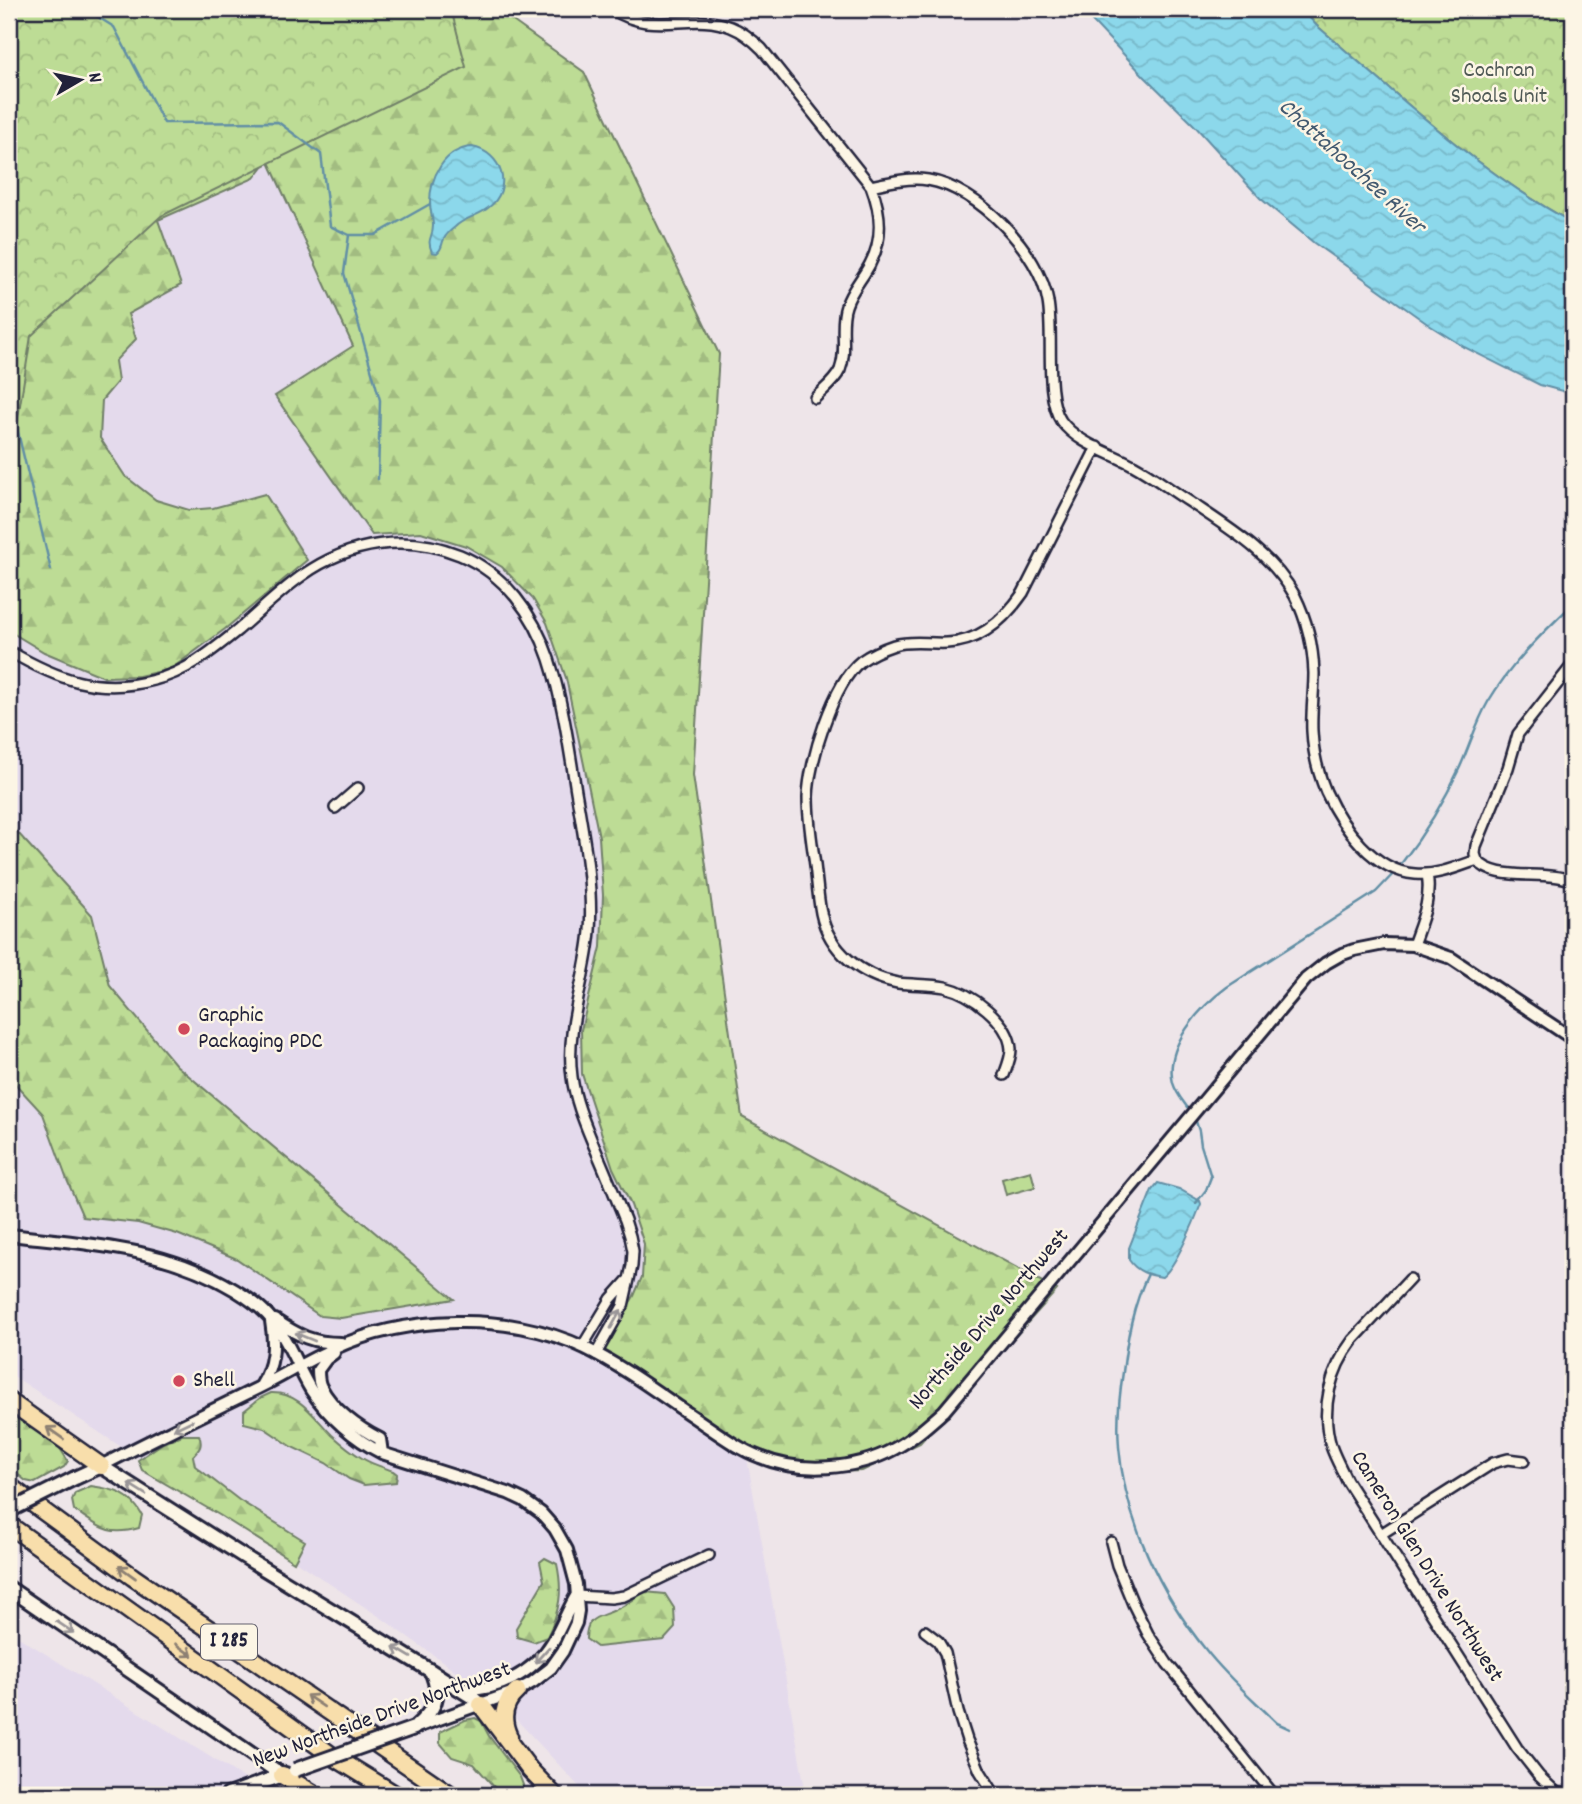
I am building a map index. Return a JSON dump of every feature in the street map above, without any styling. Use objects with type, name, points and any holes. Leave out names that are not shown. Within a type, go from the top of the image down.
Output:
[{"type":"highway","points":[[9,1401],[101,1465]]},
{"type":"highway","name":"I 285","points":[[9,1486],[133,1577],[452,1795]]},
{"type":"highway","name":"I 285","points":[[9,1525],[331,1755],[396,1795]]},
{"type":"highway","points":[[516,1752],[506,1732],[503,1714],[507,1703],[517,1691]]},
{"type":"highway","points":[[481,1705],[516,1752],[554,1795]]},
{"type":"highway","points":[[289,1773],[316,1795]]},
{"type":"main road","name":"Northside Drive Northwest","points":[[9,1511],[101,1465]]},
{"type":"main road","points":[[101,1465],[481,1705]]},
{"type":"main road","points":[[9,1588],[289,1773]]},
{"type":"main road","points":[[414,1728],[425,1719],[435,1704],[437,1689],[431,1671]]},
{"type":"main road","name":"New Northside Drive Northwest","points":[[228,1795],[414,1728]]},
{"type":"street","points":[[612,9],[639,21],[660,24],[713,22],[747,35],[871,186],[880,215],[878,243],[871,263],[846,306],[842,323],[840,369],[834,380],[815,398]]},
{"type":"street","points":[[871,186],[916,179],[945,185],[976,202],[1019,241],[1038,269],[1048,299],[1052,396],[1060,420],[1082,439],[1139,468],[1246,539],[1278,570],[1296,599],[1308,630],[1314,672],[1312,729],[1316,764],[1327,793],[1345,824],[1365,850],[1381,863],[1403,872],[1441,872],[1477,860]]},
{"type":"street","points":[[1004,1075],[1010,1060],[1009,1041],[994,1016],[977,1000],[945,987],[899,983],[876,977],[853,964],[835,945],[821,914],[809,818],[810,777],[817,746],[830,711],[846,679],[861,662],[878,651],[898,644],[948,643],[968,639],[989,629],[1010,612],[1023,593],[1097,447]]},
{"type":"street","points":[[9,651],[47,673],[80,683],[113,686],[155,680],[193,664],[214,650],[303,575],[328,559],[354,549],[381,544],[416,543],[450,551],[480,565],[516,596],[534,622],[560,697],[588,866],[590,904],[587,958],[571,1033],[571,1074],[581,1114],[630,1236],[633,1251],[623,1306],[596,1354]]},
{"type":"street","points":[[1573,664],[1518,734],[1475,854],[1486,869],[1503,874],[1553,875],[1573,881]]},
{"type":"street","points":[[335,808],[358,788]]},
{"type":"street","points":[[1413,945],[1429,897],[1427,874]]},
{"type":"street","name":"Northside Drive Northwest","points":[[101,1465],[347,1343],[384,1331],[427,1324],[485,1323],[534,1330],[582,1347],[722,1437],[766,1460],[800,1467],[832,1467],[863,1461],[893,1450],[920,1433],[944,1410],[1306,979],[1326,963],[1354,950],[1384,944],[1413,945],[1451,958],[1573,1039]]},
{"type":"street","points":[[9,1235],[129,1249],[157,1256],[220,1281],[254,1302],[270,1317],[307,1339],[347,1343]]},
{"type":"street","name":"Cameron Glen Drive Northwest","points":[[1410,1279],[1346,1350],[1333,1374],[1327,1401],[1327,1429],[1334,1454],[1347,1481],[1517,1748],[1539,1776],[1559,1795]]},
{"type":"street","points":[[582,1347],[611,1300],[628,1280]]},
{"type":"street","points":[[260,1388],[273,1359],[270,1317]]},
{"type":"street","name":"New Northside Drive Northwest","points":[[270,1317],[311,1390],[334,1418],[354,1436],[382,1453],[508,1493],[537,1510],[555,1529],[567,1550],[574,1574],[578,1611],[571,1636],[558,1660],[543,1675],[517,1691],[414,1728]]},
{"type":"street","points":[[347,1343],[326,1359],[317,1370],[319,1385],[336,1407],[368,1433],[380,1439],[382,1453]]},
{"type":"street","points":[[1381,1534],[1493,1463],[1508,1459],[1524,1461]]},
{"type":"street","points":[[1111,1542],[1117,1565],[1148,1634],[1167,1663],[1274,1795]]},
{"type":"street","points":[[576,1596],[624,1596],[709,1555]]},
{"type":"street","name":"New Northside Drive Northwest","points":[[459,1689],[477,1690],[493,1686],[533,1665],[551,1644],[576,1596]]},
{"type":"street","points":[[925,1631],[938,1641],[945,1653],[967,1740],[980,1771],[995,1795]]},
{"type":"shaded area","points":[[268,160],[354,346],[275,396],[372,535],[421,532],[466,545],[502,567],[533,599],[547,623],[566,678],[599,837],[603,895],[601,947],[581,1030],[582,1074],[613,1168],[631,1205],[644,1244],[642,1277],[634,1296],[746,1452],[806,1795],[587,1795],[501,1703],[380,1617],[9,1373],[9,1077],[42,1114],[83,1217],[138,1223],[177,1234],[237,1259],[320,1316],[341,1318],[454,1299],[176,1065],[110,986],[92,915],[9,823],[9,631],[44,652],[139,676],[171,669],[225,629],[307,560],[265,494],[213,508],[189,510],[156,500],[125,476],[100,438],[102,400],[118,381],[115,361],[136,339],[128,314],[158,220],[254,178]]},
{"type":"shaded area","points":[[9,1631],[271,1795],[9,1795]]},
{"type":"green space","points":[[9,9],[496,9],[584,72],[719,354],[693,775],[742,1117],[1057,1290],[920,1443],[862,1471],[806,1473],[746,1452],[678,1413],[600,1351],[634,1296],[642,1277],[644,1244],[631,1205],[613,1168],[582,1074],[581,1030],[601,947],[603,895],[599,837],[566,678],[547,623],[533,599],[502,567],[466,546],[421,532],[372,535],[275,396],[353,346],[268,160],[254,178],[158,220],[181,285],[128,314],[136,339],[115,361],[118,381],[102,400],[100,438],[125,476],[156,500],[189,510],[213,508],[265,494],[307,560],[225,629],[171,669],[139,676],[104,677],[44,652],[9,631]]},
{"type":"green space","points":[[9,9],[451,9],[466,67],[161,216],[31,336],[12,455],[9,459]]},
{"type":"green space","name":"Cochran Shoals Unit","points":[[1302,9],[1573,9],[1573,223],[1504,180],[1439,131],[1316,25]]},
{"type":"green space","points":[[9,823],[92,915],[110,986],[176,1065],[454,1299],[341,1318],[320,1316],[237,1259],[177,1234],[138,1223],[83,1217],[43,1114],[9,1077]]},
{"type":"green space","points":[[1031,1171],[1035,1187],[1006,1195],[1002,1179]]},
{"type":"green space","points":[[271,1393],[298,1401],[350,1450],[397,1474],[396,1482],[364,1485],[294,1448],[264,1428],[244,1423],[244,1411]]},
{"type":"green space","points":[[9,1408],[56,1442],[68,1461],[64,1467],[35,1483],[26,1481],[10,1468]]},
{"type":"green space","points":[[182,1435],[199,1435],[200,1447],[193,1456],[195,1466],[239,1500],[305,1541],[294,1562],[142,1470],[138,1460],[163,1443]]},
{"type":"green space","points":[[91,1486],[127,1497],[142,1515],[139,1528],[111,1531],[74,1510],[72,1500],[75,1493]]},
{"type":"green space","points":[[545,1558],[557,1564],[559,1601],[547,1637],[534,1642],[517,1637],[516,1628],[544,1581],[540,1562]]},
{"type":"green space","points":[[645,1592],[665,1594],[674,1608],[675,1628],[664,1640],[597,1647],[586,1639],[588,1626],[594,1619]]},
{"type":"green space","points":[[475,1718],[481,1721],[520,1777],[523,1795],[501,1795],[474,1764],[452,1757],[440,1743],[440,1732]]},
{"type":"water","name":"Chattahoochee River","points":[[1081,9],[1302,9],[1316,25],[1439,131],[1504,180],[1573,223],[1573,394],[1540,385],[1464,347],[1314,243],[1260,198],[1194,125]]},
{"type":"water","points":[[472,147],[482,150],[497,163],[501,172],[501,191],[488,208],[450,231],[439,251],[432,252],[430,203],[436,174],[446,159],[454,153]]},
{"type":"water","points":[[1158,1183],[1179,1189],[1201,1204],[1178,1254],[1162,1277],[1144,1272],[1129,1260],[1129,1248],[1152,1190]]},
{"type":"waterway","points":[[85,9],[114,27],[164,123],[278,122],[321,154],[330,226],[349,235],[375,235],[430,204]]},
{"type":"waterway","points":[[349,235],[344,273],[380,400],[378,479]]},
{"type":"waterway","points":[[9,395],[51,570]]},
{"type":"waterway","points":[[1401,864],[1447,793],[1480,718],[1497,688],[1527,650],[1573,604]]},
{"type":"waterway","points":[[1187,1107],[1174,1087],[1172,1069],[1179,1042],[1196,1016],[1227,987],[1376,892],[1395,872]]},
{"type":"waterway","points":[[1195,1118],[1211,1177],[1206,1190],[1196,1203]]},
{"type":"waterway","points":[[1148,1274],[1131,1322],[1119,1400],[1119,1447],[1137,1529],[1160,1580],[1189,1628],[1231,1679],[1277,1723],[1290,1729]]},
{"type":"place","name":"Graphic Packaging PDC","points":[[184,1029]]},
{"type":"place","name":"Shell","points":[[179,1381]]}]
